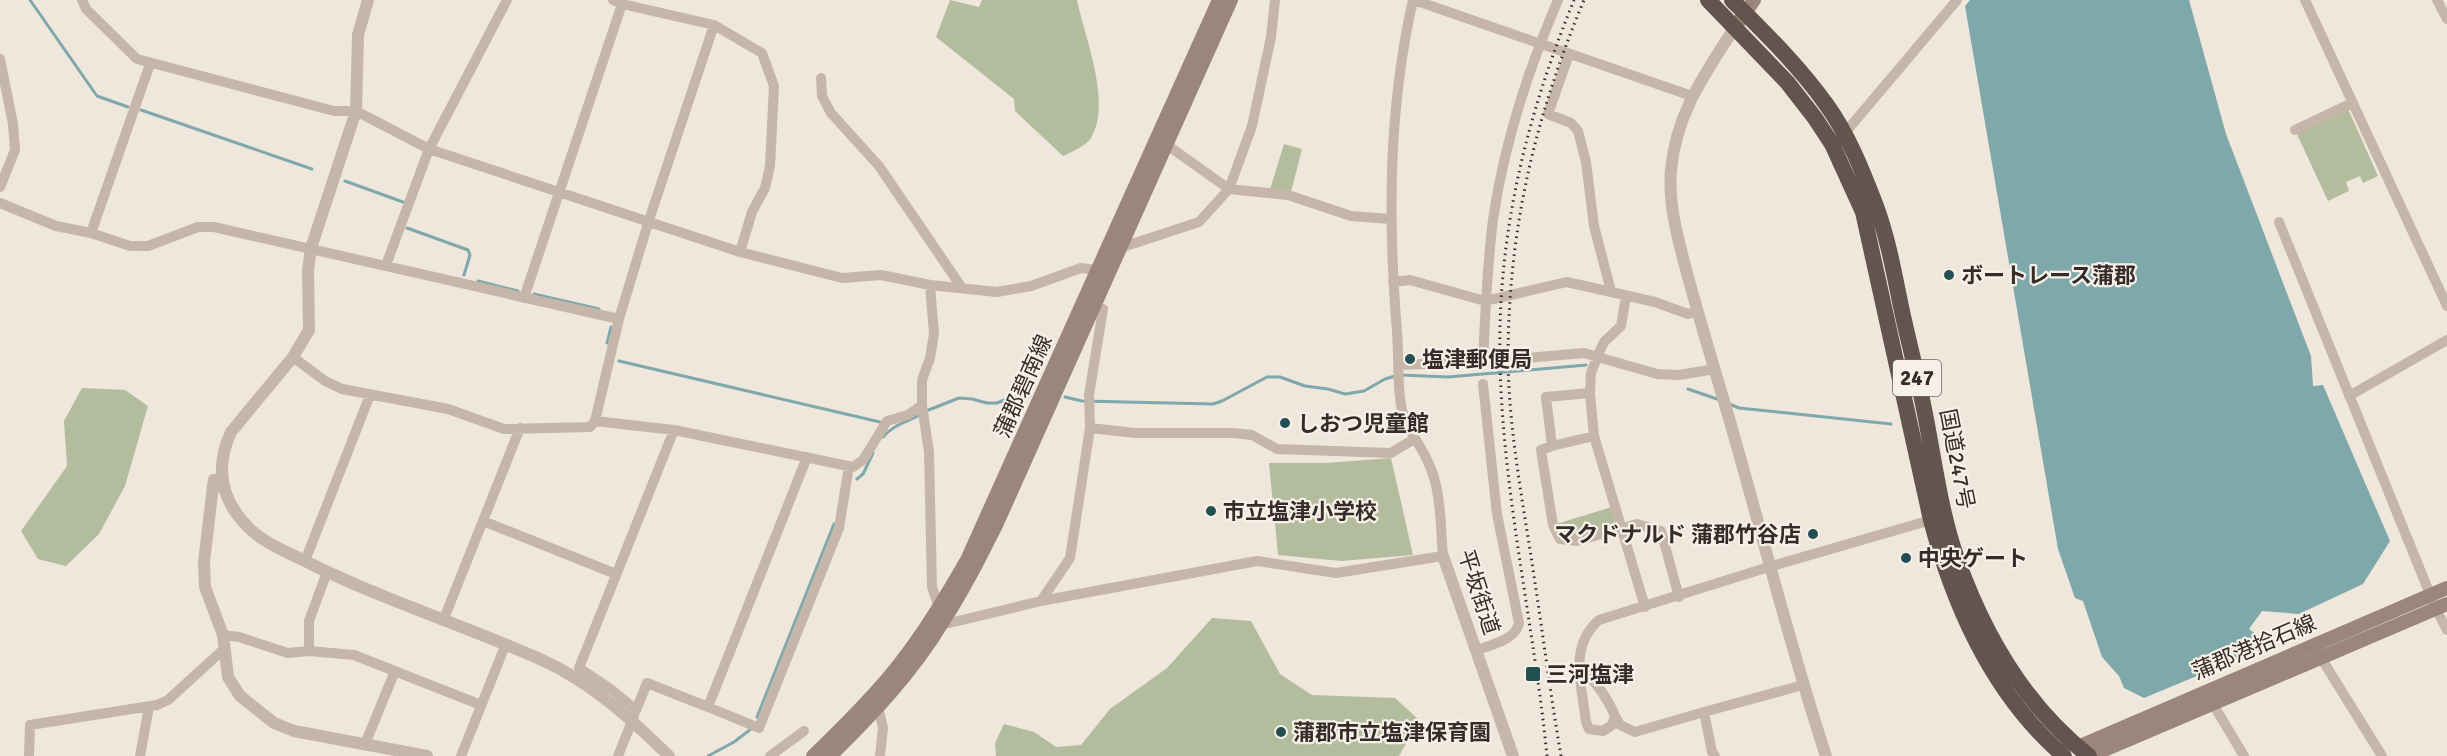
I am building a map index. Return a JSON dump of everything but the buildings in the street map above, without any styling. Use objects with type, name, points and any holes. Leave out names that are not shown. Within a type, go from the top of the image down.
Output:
[{"type":"highway","name":"国道247号","points":[[1708,0],[1787,82],[1832,144],[1863,212],[1931,520],[1951,585],[1983,654],[2014,702],[2072,754]]},
{"type":"highway","name":"国道247号","points":[[1732,0],[1749,7],[1827,106],[1844,134],[1876,207],[1887,240],[1957,558],[1992,638],[2013,675],[2072,754]]},
{"type":"main road","name":"蒲郡碧南線","points":[[813,756],[876,693],[906,655],[939,607],[967,560],[1103,271],[1219,0]]},
{"type":"main road","name":"蒲郡碧南線","points":[[830,756],[878,707],[941,625],[974,569],[1091,314],[1103,271],[1120,248],[1231,0]]},
{"type":"main road","points":[[1735,27],[1749,7]]},
{"type":"main road","name":"蒲郡港拾石線","points":[[2072,754],[2206,690],[2447,588]]},
{"type":"main road","name":"蒲郡港拾石線","points":[[2072,754],[2212,704],[2441,606]]},
{"type":"street","points":[[82,0],[86,9],[136,59],[334,111],[356,111],[429,148],[740,252],[842,278],[881,275],[930,285],[997,292],[1031,286],[1081,268],[1103,271]]},
{"type":"street","points":[[368,0],[358,35],[356,111],[311,248],[308,270],[309,330],[293,357],[231,432],[221,460],[222,480],[232,508],[248,528],[262,539],[327,572],[543,661],[574,677],[634,716]]},
{"type":"street","points":[[386,265],[429,148],[507,0]]},
{"type":"street","points":[[1120,248],[1199,222],[1229,189],[1252,126],[1271,36],[1275,0]]},
{"type":"street","points":[[1413,0],[1692,96]]},
{"type":"street","name":"平坂街道","points":[[1413,0],[1402,48],[1390,219],[1401,406],[1414,439],[1428,461],[1437,485],[1443,556],[1513,756]]},
{"type":"street","points":[[1483,362],[1485,301],[1494,218],[1512,128],[1539,44],[1558,0]]},
{"type":"street","points":[[1844,134],[1957,0]]},
{"type":"street","points":[[2305,0],[2447,306]]},
{"type":"street","points":[[2437,0],[2447,19]]},
{"type":"street","points":[[524,298],[560,191],[617,2],[714,25],[762,53],[774,86],[771,166],[765,188],[752,212],[740,252]]},
{"type":"street","points":[[293,357],[325,381],[342,389],[448,409],[504,429],[590,427],[595,421],[619,319],[649,220],[714,25]]},
{"type":"street","points":[[1735,27],[1682,116],[1671,169],[1670,195],[1676,230],[1698,311],[1772,566],[1803,685],[1826,756]]},
{"type":"street","points":[[1569,54],[1548,114],[1571,123],[1578,131],[1586,162],[1594,226],[1611,291]]},
{"type":"street","points":[[0,59],[11,113],[15,150],[0,187]]},
{"type":"street","points":[[92,233],[150,64]]},
{"type":"street","points":[[821,78],[822,96],[831,113],[879,166],[962,288]]},
{"type":"street","points":[[2295,130],[2352,103]]},
{"type":"street","points":[[1167,145],[1229,189],[1288,195],[1351,216],[1390,219]]},
{"type":"street","points":[[0,202],[56,226],[92,233],[130,246],[148,246],[198,227],[214,227],[619,319]]},
{"type":"street","points":[[2278,222],[2430,595],[2441,606],[2447,630]]},
{"type":"street","points":[[1393,282],[1410,280],[1485,301],[1568,282],[1655,302],[1688,314],[1698,311]]},
{"type":"street","points":[[930,285],[934,334],[922,380],[923,411],[930,464],[932,587],[939,607]]},
{"type":"street","points":[[1626,296],[1621,326],[1604,342],[1591,373],[1590,393],[1594,436],[1645,607]]},
{"type":"street","points":[[1041,601],[1070,558],[1090,428],[1090,402],[1103,309],[1091,314]]},
{"type":"street","points":[[2349,396],[2447,340]]},
{"type":"street","points":[[1400,372],[1584,353],[1598,355],[1657,374],[1679,375],[1715,369]]},
{"type":"street","points":[[1476,651],[1512,636],[1517,631],[1519,623],[1497,514],[1483,384]]},
{"type":"street","points":[[1552,446],[1546,397],[1590,393]]},
{"type":"street","points":[[305,561],[370,394]]},
{"type":"street","points":[[595,421],[674,430],[853,466],[863,460],[886,422],[923,411]]},
{"type":"street","points":[[443,621],[520,428]]},
{"type":"street","points":[[1090,428],[1135,433],[1233,433],[1252,435],[1278,448],[1391,453],[1414,439]]},
{"type":"street","points":[[669,756],[612,690],[579,668],[674,430]]},
{"type":"street","points":[[1594,436],[1541,450],[1553,525],[1560,539],[1577,541],[1637,524],[1661,531],[1679,597]]},
{"type":"street","points":[[708,707],[807,457]]},
{"type":"street","points":[[618,756],[647,683],[759,728],[839,528],[849,466]]},
{"type":"street","points":[[222,480],[214,480],[213,486],[204,562],[205,587],[223,635],[228,677],[240,696],[274,723],[294,731],[427,756]]},
{"type":"street","points":[[1615,716],[1612,725],[1603,731],[1589,729],[1579,652],[1589,629],[1599,620],[1679,597],[1772,566],[1931,520]]},
{"type":"street","points":[[483,521],[616,574]]},
{"type":"street","points":[[941,625],[1041,601],[1257,561],[1336,573],[1443,556]]},
{"type":"street","points":[[309,651],[309,621],[327,572]]},
{"type":"street","points":[[223,635],[238,637],[281,652],[309,651],[354,655],[481,705]]},
{"type":"street","points":[[2313,645],[2382,756]]},
{"type":"street","points":[[461,756],[505,646]]},
{"type":"street","points":[[28,756],[30,725],[149,706],[168,700],[224,649]]},
{"type":"street","points":[[1580,667],[1597,683],[1609,700],[1620,725],[1635,732],[1803,685]]},
{"type":"street","points":[[365,744],[395,671]]},
{"type":"street","points":[[2206,690],[2244,756]]},
{"type":"street","points":[[140,756],[149,706]]},
{"type":"street","points":[[878,707],[883,728],[880,756]]},
{"type":"street","points":[[1704,712],[1712,752],[1715,756]]},
{"type":"street","points":[[770,756],[804,731]]},
{"type":"green space","points":[[950,0],[979,7],[982,0],[1077,0],[1098,89],[1097,123],[1089,141],[1063,156],[1015,111],[1014,99],[936,37]]},
{"type":"green space","points":[[2348,109],[2378,176],[2363,183],[2360,176],[2346,182],[2349,191],[2328,201],[2295,130]]},
{"type":"green space","points":[[1284,144],[1302,149],[1290,196],[1269,193]]},
{"type":"green space","points":[[82,388],[125,390],[148,406],[125,486],[99,534],[66,566],[38,559],[21,531],[67,466],[64,421]]},
{"type":"green space","points":[[1391,458],[1413,555],[1341,561],[1278,555],[1269,463],[1327,463]]},
{"type":"green space","points":[[1615,506],[1622,530],[1560,539],[1553,525]]},
{"type":"green space","points":[[1212,618],[1251,621],[1280,674],[1312,695],[1395,698],[1419,720],[1399,756],[996,756],[995,743],[1004,724],[1034,732],[1056,747],[1081,745],[1110,709],[1167,668]]},
{"type":"water","name":"ボートレース蒲郡","points":[[1970,0],[2189,0],[2226,134],[2311,356],[2313,386],[2323,385],[2390,541],[2363,584],[2299,614],[2262,611],[2249,629],[2271,645],[2144,698],[2124,688],[2119,676],[2102,657],[2083,601],[2075,598],[2058,549],[1965,6]]},
{"type":"waterway","points":[[30,0],[97,96],[128,107]]},
{"type":"waterway","points":[[141,110],[312,169]]},
{"type":"waterway","points":[[345,181],[403,202]]},
{"type":"waterway","points":[[407,228],[468,250],[470,255],[464,275]]},
{"type":"waterway","points":[[478,281],[518,291]]},
{"type":"waterway","points":[[534,294],[599,309]]},
{"type":"waterway","points":[[607,343],[611,327]]},
{"type":"waterway","points":[[619,361],[880,422]]},
{"type":"waterway","points":[[1401,375],[1448,377],[1586,365]]},
{"type":"waterway","points":[[1065,397],[1082,401],[1213,404],[1267,377],[1280,377],[1305,386],[1345,394],[1364,391],[1395,376]]},
{"type":"waterway","points":[[1688,389],[1720,400]]},
{"type":"waterway","points":[[926,411],[959,398],[997,403],[1011,397],[1030,396]]},
{"type":"waterway","points":[[1729,404],[1739,408],[1891,424]]},
{"type":"waterway","points":[[883,437],[895,427],[920,415]]},
{"type":"waterway","points":[[857,479],[863,474],[873,453]]},
{"type":"waterway","points":[[757,717],[834,524]]},
{"type":"waterway","points":[[708,756],[734,742],[751,729]]},
{"type":"railway","points":[[1547,756],[1507,462],[1502,412],[1500,315],[1509,223],[1518,178],[1542,88],[1574,0]]},
{"type":"railway","points":[[1561,756],[1513,437],[1508,361],[1509,313],[1519,221],[1527,177],[1551,89],[1584,0]]},
{"type":"place","name":"ボートレース蒲郡","points":[[1949,275]]},
{"type":"place","name":"塩津郵便局","points":[[1410,359]]},
{"type":"place","name":"しおつ児童館","points":[[1285,423]]},
{"type":"place","name":"市立塩津小学校","points":[[1211,511]]},
{"type":"place","name":"マクドナルド 蒲郡竹谷店","points":[[1813,534]]},
{"type":"place","name":"中央ゲート","points":[[1906,558]]},
{"type":"place","name":"三河塩津","points":[[1533,674]]},
{"type":"place","name":"蒲郡市立塩津保育園","points":[[1281,732]]}]
